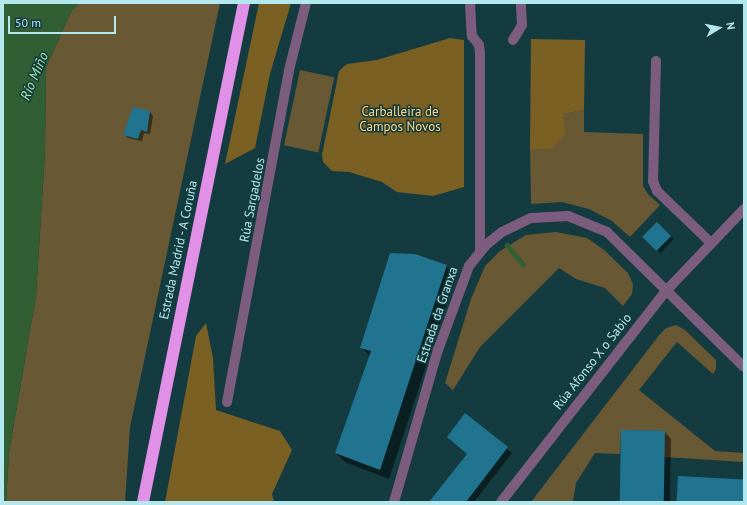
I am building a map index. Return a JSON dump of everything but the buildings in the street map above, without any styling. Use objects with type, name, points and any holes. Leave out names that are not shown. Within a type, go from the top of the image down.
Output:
[{"type":"highway","name":"Estrada Madrid - A Coruña","points":[[143,502],[244,3]]},
{"type":"street","name":"Rúa Sargadelos","points":[[227,402],[289,70],[306,3]]},
{"type":"street","points":[[470,3],[472,36],[479,45],[480,251]]},
{"type":"street","points":[[513,40],[522,25],[521,3]]},
{"type":"street","points":[[656,62],[653,181],[657,191],[711,243]]},
{"type":"street","name":"Rúa Afonso X o Sabio","points":[[501,502],[665,292],[711,243],[742,214]]},
{"type":"street","name":"Estrada da Granxa","points":[[394,502],[438,350],[469,266],[480,251],[502,232],[531,218],[568,216],[607,232],[646,269],[665,292],[744,367]]},
{"type":"shaded area","points":[[80,3],[220,3],[130,427],[125,502],[6,502],[9,452],[36,296],[45,152],[46,67],[72,10]]},
{"type":"shaded area","points":[[300,70],[334,77],[318,153],[284,145]]},
{"type":"shaded area","points":[[584,110],[584,132],[643,134],[643,186],[648,194],[660,205],[630,237],[612,221],[589,209],[562,202],[531,204],[530,149],[551,149],[562,114]]},
{"type":"shaded area","points":[[556,232],[587,238],[604,250],[628,273],[633,284],[632,294],[623,306],[605,288],[576,279],[559,268],[480,347],[453,390],[445,383],[471,299],[485,266],[500,251],[526,235]]},
{"type":"shaded area","points":[[676,325],[685,330],[716,360],[716,369],[713,374],[677,342],[639,390],[715,451],[744,453],[744,462],[664,457],[665,431],[621,430],[620,454],[595,453],[576,483],[573,502],[531,502],[660,334],[666,328]]},
{"type":"green space","points":[[259,3],[291,3],[270,74],[255,148],[225,164]]},
{"type":"green space","name":"Carballeira de Campos Novos","points":[[450,38],[464,40],[464,187],[433,196],[397,192],[382,182],[349,172],[332,171],[323,162],[322,155],[339,71],[347,64],[377,60]]},
{"type":"green space","points":[[531,39],[585,40],[584,110],[563,114],[565,135],[551,149],[530,149]]},
{"type":"green space","points":[[206,323],[213,358],[216,410],[280,431],[292,450],[272,494],[274,502],[165,502],[196,336]]},
{"type":"water","name":"Río Miño","points":[[3,3],[80,3],[72,10],[46,67],[45,152],[36,296],[9,452],[6,502],[3,502]]},
{"type":"waterway","points":[[507,245],[523,264]]}]
